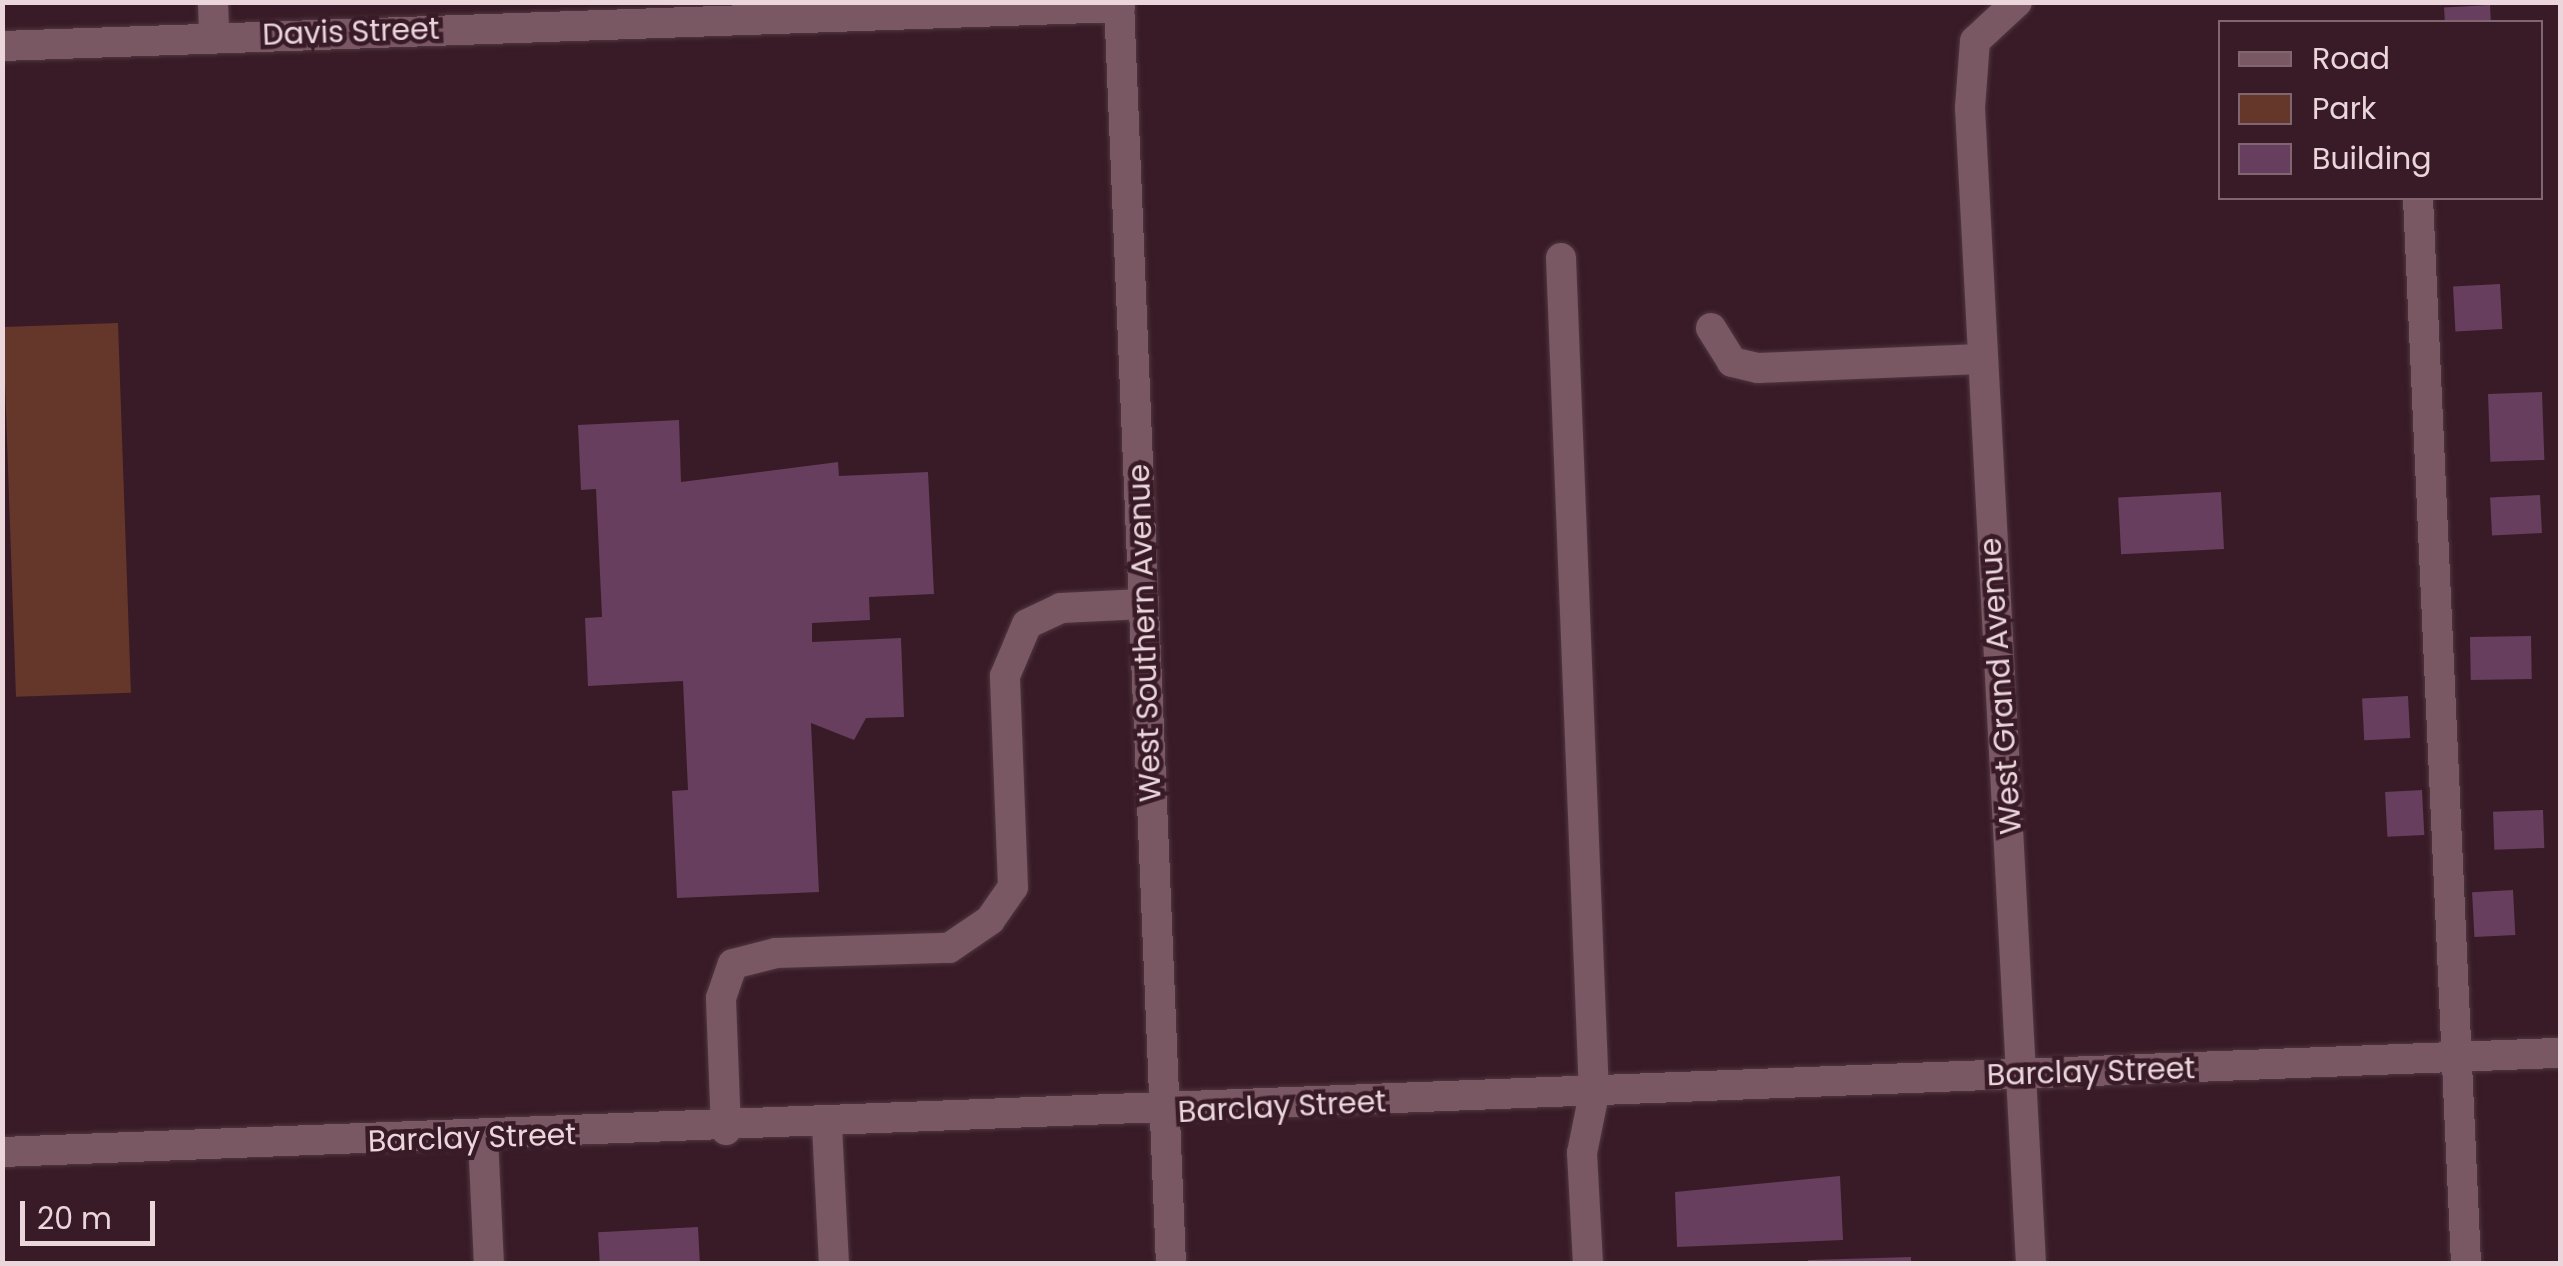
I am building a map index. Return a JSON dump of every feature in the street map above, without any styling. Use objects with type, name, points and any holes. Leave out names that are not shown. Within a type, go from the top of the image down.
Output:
[{"type":"street","points":[[213,2],[214,37]]},
{"type":"street","name":"West Grand Avenue","points":[[2017,2],[1975,41],[1970,108],[1981,359],[2025,1075],[2031,1264]]},
{"type":"street","name":"Davis Street","points":[[2,46],[1120,5]]},
{"type":"street","name":"West Southern Avenue","points":[[1120,5],[1170,1264]]},
{"type":"street","points":[[2418,200],[2450,1058],[2466,1264]]},
{"type":"street","points":[[1560,258],[1594,1094],[1582,1153],[1588,1264]]},
{"type":"street","points":[[1711,328],[1732,362],[1758,368],[1981,359]]},
{"type":"street","points":[[726,1130],[721,998],[733,964],[776,952],[949,948],[990,920],[1013,887],[1005,676],[1027,624],[1062,608],[1143,604]]},
{"type":"street","name":"Barclay Street","points":[[2,1152],[726,1130],[2560,1053]]},
{"type":"street","points":[[827,1126],[834,1264]]},
{"type":"street","points":[[483,1138],[489,1264]]},
{"type":"green space","points":[[118,323],[131,693],[16,697],[3,327]]},
{"type":"building","points":[[2490,5],[2491,20],[2445,20],[2444,7]]},
{"type":"building","points":[[2500,284],[2502,329],[2455,331],[2453,286]]},
{"type":"building","points":[[2542,392],[2544,460],[2490,462],[2488,394]]},
{"type":"building","points":[[679,420],[681,482],[838,462],[839,476],[928,472],[934,594],[869,597],[870,620],[812,623],[812,642],[901,638],[904,717],[866,718],[854,740],[811,723],[819,892],[677,898],[672,791],[688,790],[683,681],[588,686],[585,618],[602,617],[596,489],[581,490],[578,425]]},
{"type":"building","points":[[2221,492],[2224,549],[2121,554],[2118,497]]},
{"type":"building","points":[[2540,495],[2542,533],[2492,536],[2490,498]]},
{"type":"building","points":[[2531,636],[2532,679],[2471,680],[2470,637]]},
{"type":"building","points":[[2408,696],[2410,738],[2364,740],[2362,698]]},
{"type":"building","points":[[2422,790],[2424,835],[2387,837],[2385,792]]},
{"type":"building","points":[[2543,810],[2544,848],[2494,850],[2493,812]]},
{"type":"building","points":[[2513,890],[2515,935],[2474,937],[2472,892]]},
{"type":"building","points":[[1840,1176],[1843,1240],[1677,1247],[1675,1192]]},
{"type":"building","points":[[698,1227],[700,1264],[600,1264],[598,1232]]},
{"type":"building","points":[[1911,1257],[1911,1264],[1809,1264],[1808,1260]]}]
